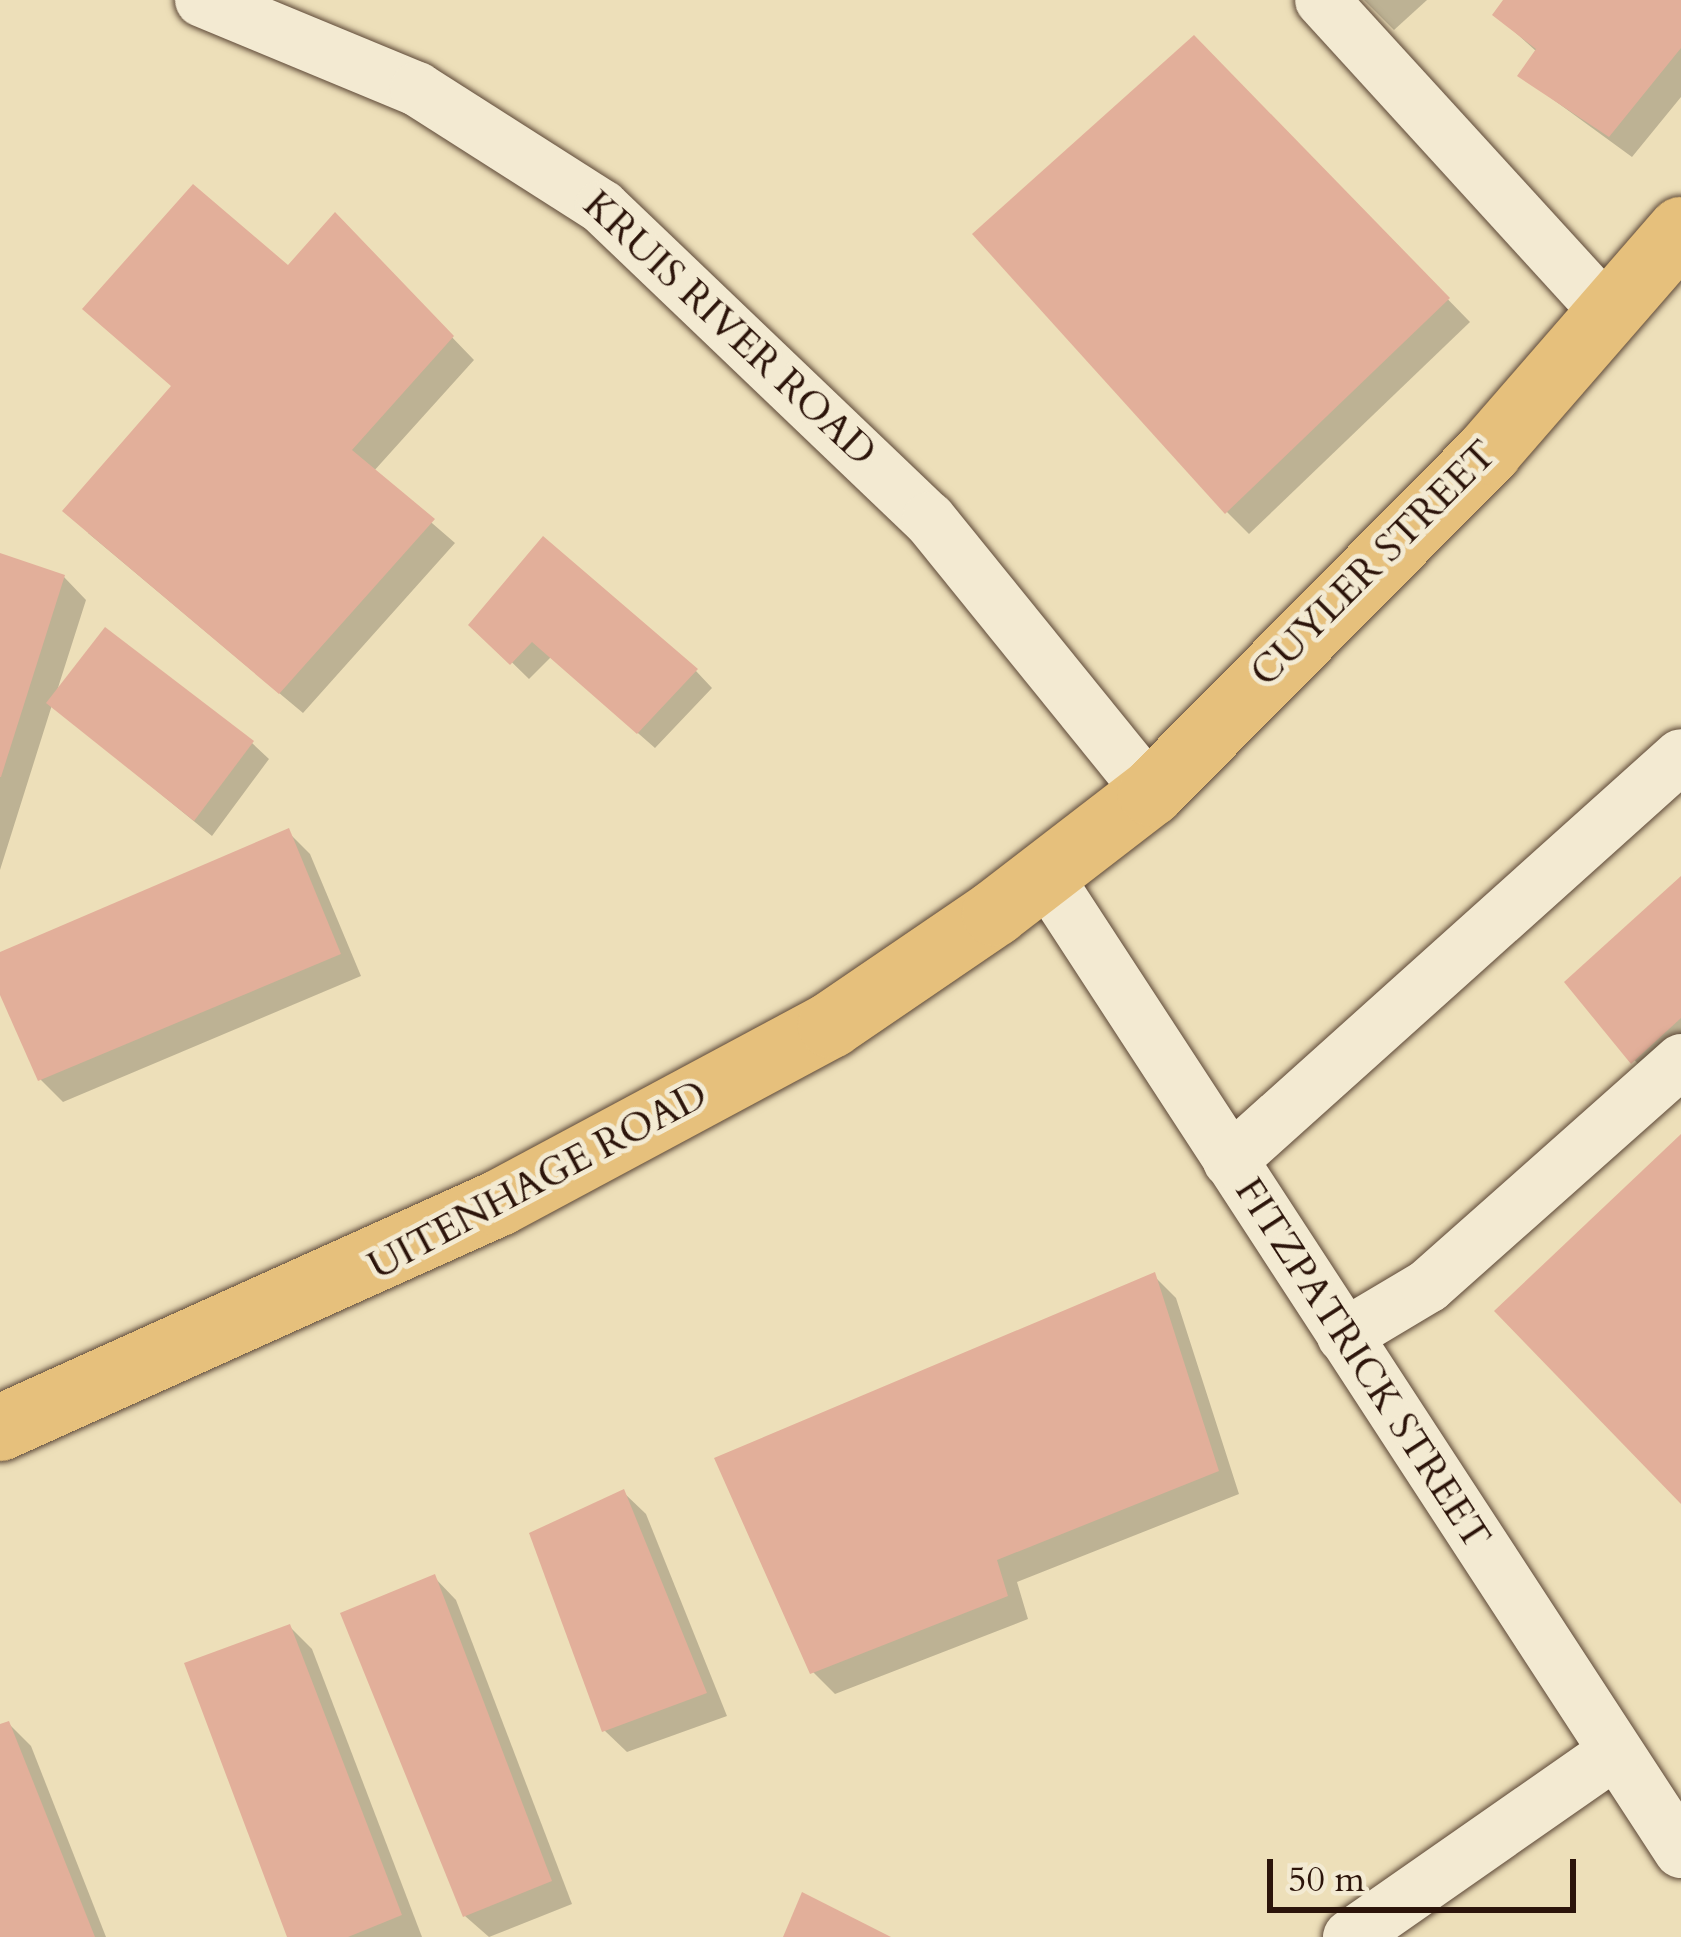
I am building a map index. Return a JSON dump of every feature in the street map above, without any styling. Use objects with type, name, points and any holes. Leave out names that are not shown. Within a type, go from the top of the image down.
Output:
[{"type":"main road","name":"CUYLER STREET","points":[[1045,875],[1151,793],[1611,316],[1681,230]]},
{"type":"main road","name":"UITENHAGE ROAD","points":[[0,1428],[349,1280],[686,1104],[831,1025],[1045,875]]},
{"type":"lane","name":"KRUIS RIVER ROAD","points":[[202,0],[417,89],[602,207],[929,519],[1151,793]]},
{"type":"lane","points":[[1322,0],[1611,316]]},
{"type":"lane","points":[[1230,1161],[1681,756]]},
{"type":"lane","name":"FITZPATRICK STREET","points":[[1045,875],[1681,1851]]},
{"type":"lane","points":[[1345,1336],[1428,1286],[1681,1061]]},
{"type":"lane","points":[[1350,1937],[1614,1753]]},
{"type":"building","points":[[1503,0],[1681,0],[1681,48],[1609,137],[1517,76],[1536,49],[1492,15]]},
{"type":"building","points":[[1194,35],[1450,298],[1225,514],[972,234]]},
{"type":"building","points":[[193,184],[288,265],[335,212],[454,336],[352,450],[435,519],[279,694],[62,511],[171,386],[82,309]]},
{"type":"building","points":[[543,536],[698,669],[637,734],[532,642],[510,665],[468,625]]},
{"type":"building","points":[[0,553],[65,575],[1,777],[0,777]]},
{"type":"building","points":[[105,627],[254,741],[194,821],[46,703]]},
{"type":"building","points":[[289,828],[341,954],[38,1081],[0,995],[0,952]]},
{"type":"building","points":[[1681,876],[1681,1018],[1631,1064],[1564,982]]},
{"type":"building","points":[[1681,1134],[1681,1504],[1494,1311]]},
{"type":"building","points":[[1155,1272],[1219,1471],[997,1560],[1008,1596],[810,1674],[714,1458]]},
{"type":"building","points":[[624,1489],[707,1693],[602,1732],[529,1533]]},
{"type":"building","points":[[435,1574],[552,1881],[463,1917],[340,1613]]},
{"type":"building","points":[[290,1624],[402,1915],[348,1937],[287,1937],[184,1663]]},
{"type":"building","points":[[9,1721],[95,1937],[0,1937],[0,1724]]},
{"type":"building","points":[[802,1892],[891,1937],[783,1937]]}]
